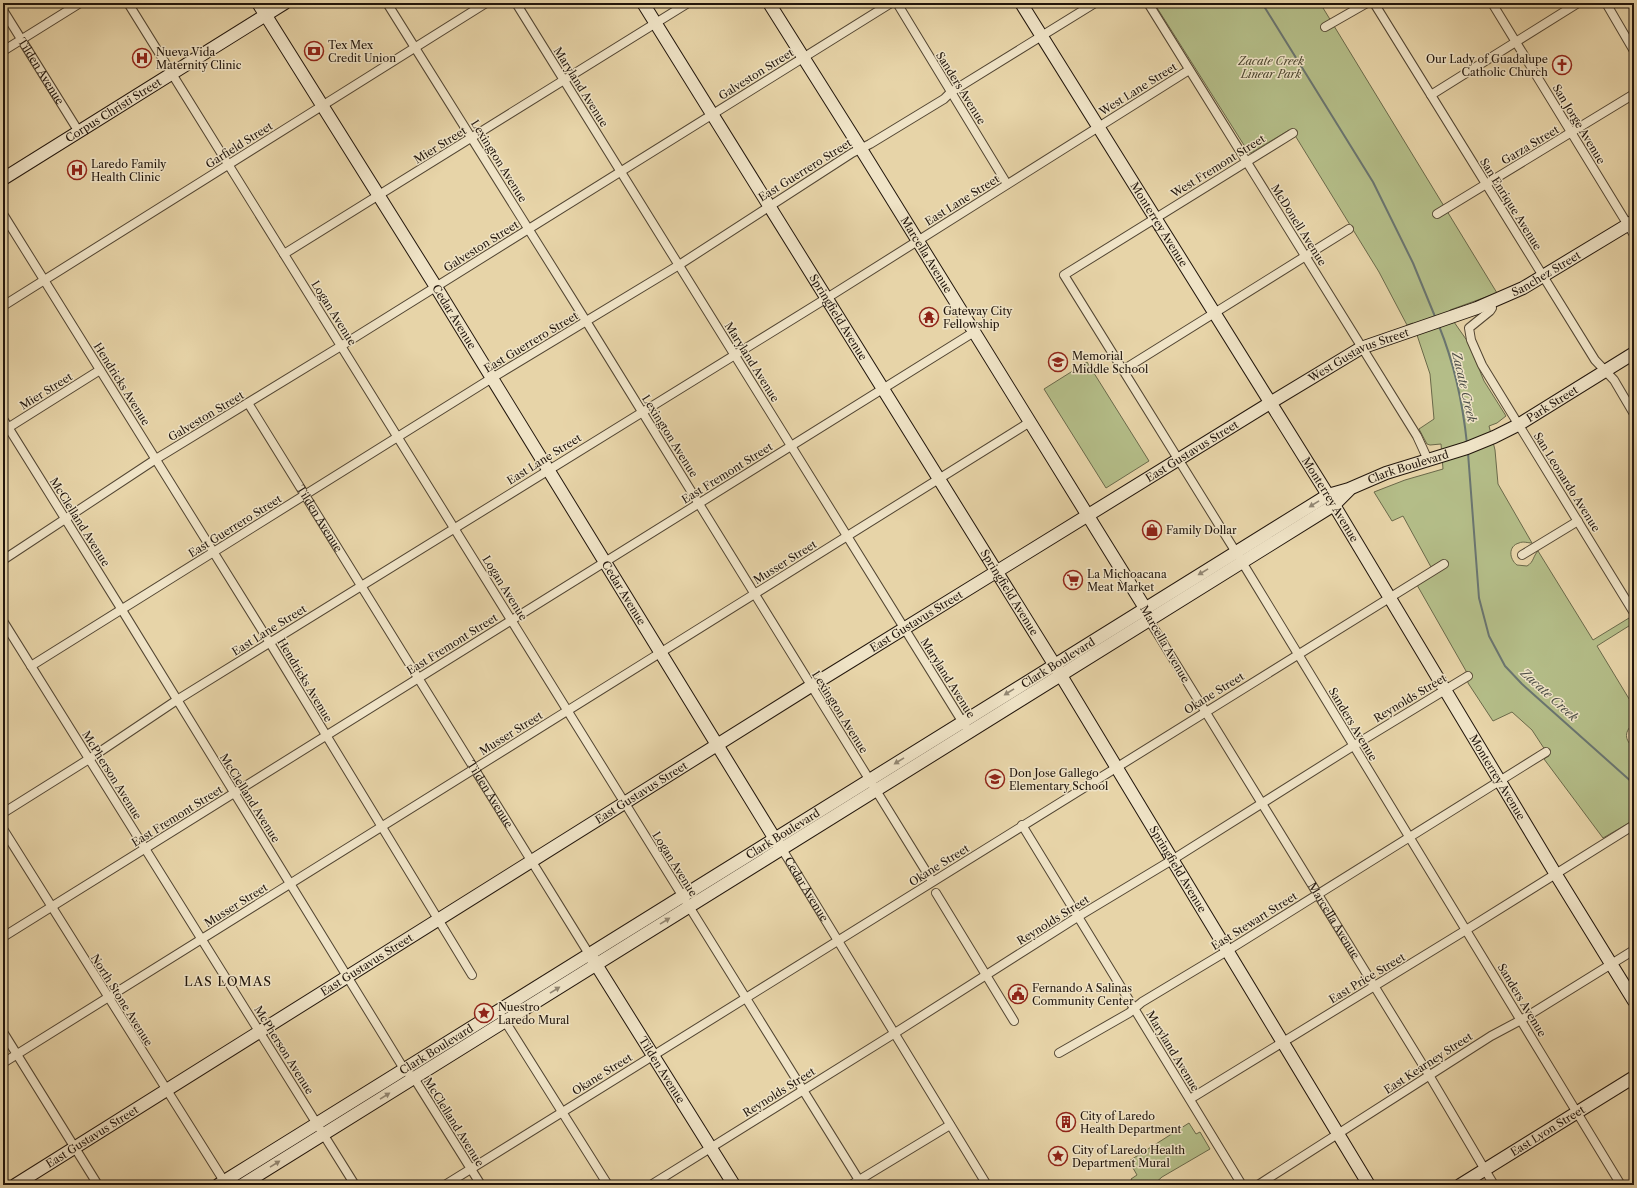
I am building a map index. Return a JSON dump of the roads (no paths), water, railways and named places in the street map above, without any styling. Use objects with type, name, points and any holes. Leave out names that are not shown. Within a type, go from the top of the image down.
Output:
[{"type":"street","points":[[3,52],[80,3]]},
{"type":"street","name":"Logan Avenue","points":[[128,3],[861,1182]]},
{"type":"street","name":"Cedar Avenue","points":[[258,3],[549,470],[987,1185]]},
{"type":"street","name":"Corpus Christi Street","points":[[3,179],[285,3]]},
{"type":"street","name":"Lexington Avenue","points":[[387,3],[529,229],[932,881]]},
{"type":"street","name":"Garfield Street","points":[[3,306],[486,3]]},
{"type":"street","name":"Maryland Avenue","points":[[516,3],[969,732]]},
{"type":"street","name":"Springfield Avenue","points":[[643,3],[1061,675],[1369,1185]]},
{"type":"street","name":"Mier Street","points":[[284,254],[688,3]]},
{"type":"street","name":"Marcella Avenue","points":[[769,3],[1088,515],[1145,608],[1149,620],[1429,1075],[1494,1185]]},
{"type":"street","name":"Galveston Street","points":[[3,560],[156,459],[341,346],[891,3]]},
{"type":"street","name":"Sanders Avenue","points":[[896,3],[1008,184]]},
{"type":"street","name":"Monterrey Avenue","points":[[1021,3],[1331,500],[1446,690],[1499,781],[1634,1001]]},
{"type":"street","name":"East Guerrero Street","points":[[31,666],[492,378],[679,265],[769,206],[944,99],[951,92],[1095,3]]},
{"type":"street","name":"McDonell Avenue","points":[[1148,3],[1361,348],[1433,459]]},
{"type":"street","points":[[1324,27],[1367,3]]},
{"type":"street","name":"San Enrique Avenue","points":[[1374,3],[1595,360],[1614,380],[1634,414]]},
{"type":"street","name":"San Jorge Avenue","points":[[1492,3],[1572,132],[1631,223],[1634,235]]},
{"type":"street","points":[[1431,95],[1578,3]]},
{"type":"street","points":[[1606,3],[1634,51]]},
{"type":"street","name":"Tilden Avenue","points":[[3,10],[79,132]]},
{"type":"street","name":"West Lane Street","points":[[1098,126],[1189,70]]},
{"type":"street","name":"Garza Street","points":[[1437,214],[1634,94]]},
{"type":"street","name":"East Lane Street","points":[[3,813],[89,759],[177,700],[827,298],[1098,126]]},
{"type":"street","name":"West Fremont Street","points":[[1156,218],[1292,133]]},
{"type":"street","name":"Hendricks Avenue","points":[[3,214],[270,643],[437,920],[472,975]]},
{"type":"street","name":"Sanders Avenue","points":[[1156,218],[1064,275],[1239,557],[1621,1185]]},
{"type":"street","name":"Sanchez Street","points":[[1452,316],[1491,303],[1523,288],[1631,223]]},
{"type":"street","points":[[1123,370],[1349,229]]},
{"type":"street","name":"San Leonardo Avenue","points":[[1491,303],[1492,308],[1469,328],[1469,333],[1482,365],[1634,613]]},
{"type":"street","name":"West Gustavus Street","points":[[1270,403],[1361,348],[1452,316]]},
{"type":"street","name":"East Fremont Street","points":[[3,937],[974,332]]},
{"type":"street","name":"Park Street","points":[[1467,448],[1518,425],[1634,353]]},
{"type":"street","name":"Mier Street","points":[[6,430],[100,370]]},
{"type":"street","name":"Tilden Avenue","points":[[248,403],[589,954],[734,1185]]},
{"type":"street","name":"East Gustavus Street","points":[[15,1185],[717,744],[1270,403]]},
{"type":"street","name":"McClelland Avenue","points":[[3,419],[6,430],[65,519],[122,610],[404,1069],[414,1078],[481,1185]]},
{"type":"street","name":"Musser Street","points":[[3,1063],[1030,422]]},
{"type":"street","name":"Clark Boulevard","points":[[242,1185],[1149,620],[1239,557],[1349,489],[1386,473],[1467,448]]},
{"type":"street","points":[[1522,555],[1578,521]]},
{"type":"street","name":"Clark Boulevard","points":[[221,1183],[1145,608],[1239,557]]},
{"type":"street","name":"Okane Street","points":[[445,1185],[1444,564]]},
{"type":"street","name":"McPherson Avenue","points":[[3,621],[355,1185]]},
{"type":"street","name":"Reynolds Street","points":[[651,1185],[986,976],[1079,916],[1468,676]]},
{"type":"street","name":"East Stewart Street","points":[[1060,1053],[1135,1008],[1142,1002],[1227,951],[1546,752]]},
{"type":"street","name":"East Price Street","points":[[1190,1099],[1634,825]]},
{"type":"street","name":"Maryland Avenue","points":[[1022,826],[1079,916],[1242,1185]]},
{"type":"street","name":"North Stone Avenue","points":[[3,829],[166,1090],[221,1183]]},
{"type":"street","points":[[936,893],[1014,1021]]},
{"type":"street","name":"East Kearney Street","points":[[1258,1185],[1491,1036],[1521,1020],[1634,950]]},
{"type":"street","points":[[499,1010],[608,1185]]},
{"type":"street","points":[[3,1032],[98,1185]]},
{"type":"street","name":"East Lyon Street","points":[[1460,1185],[1634,1077]]},
{"type":"street","points":[[851,1185],[861,1182],[950,1125]]},
{"type":"waterway","name":"Zacate Creek","points":[[1262,3],[1373,182],[1413,263],[1436,319]]},
{"type":"waterway","name":"Zacate Creek","points":[[1439,326],[1457,384],[1467,444]]},
{"type":"waterway","name":"Zacate Creek","points":[[1468,453],[1479,598],[1489,636],[1505,666],[1522,684],[1634,784]]},
{"type":"place","name":"Tex Mex Credit Union","points":[[314,51]]},
{"type":"place","name":"Nueva Vida Maternity Clinic","points":[[142,58]]},
{"type":"place","name":"Our Lady of Guadalupe Catholic Church","points":[[1562,65]]},
{"type":"place","name":"Laredo Family Health Clinic","points":[[77,170]]},
{"type":"place","name":"Gateway City Fellowship","points":[[929,317]]},
{"type":"place","name":"Memorial Middle School","points":[[1058,362]]},
{"type":"place","name":"Family Dollar","points":[[1152,530]]},
{"type":"place","name":"La Michoacana Meat Market","points":[[1073,580]]},
{"type":"place","name":"Don Jose Gallego Elementary School","points":[[995,779]]},
{"type":"place","name":"Fernando A Salinas Community Center","points":[[1018,994]]},
{"type":"place","name":"Nuestro Laredo Mural","points":[[484,1013]]},
{"type":"place","name":"City of Laredo Health Department","points":[[1066,1122]]},
{"type":"place","name":"City of Laredo Health Department Mural","points":[[1058,1156]]},
{"type":"district","name":"LAS LOMAS","points":[[228,981]]},
{"type":"park label","name":"Zacate Creek Linear Park","points":[[1271,67]]}]
